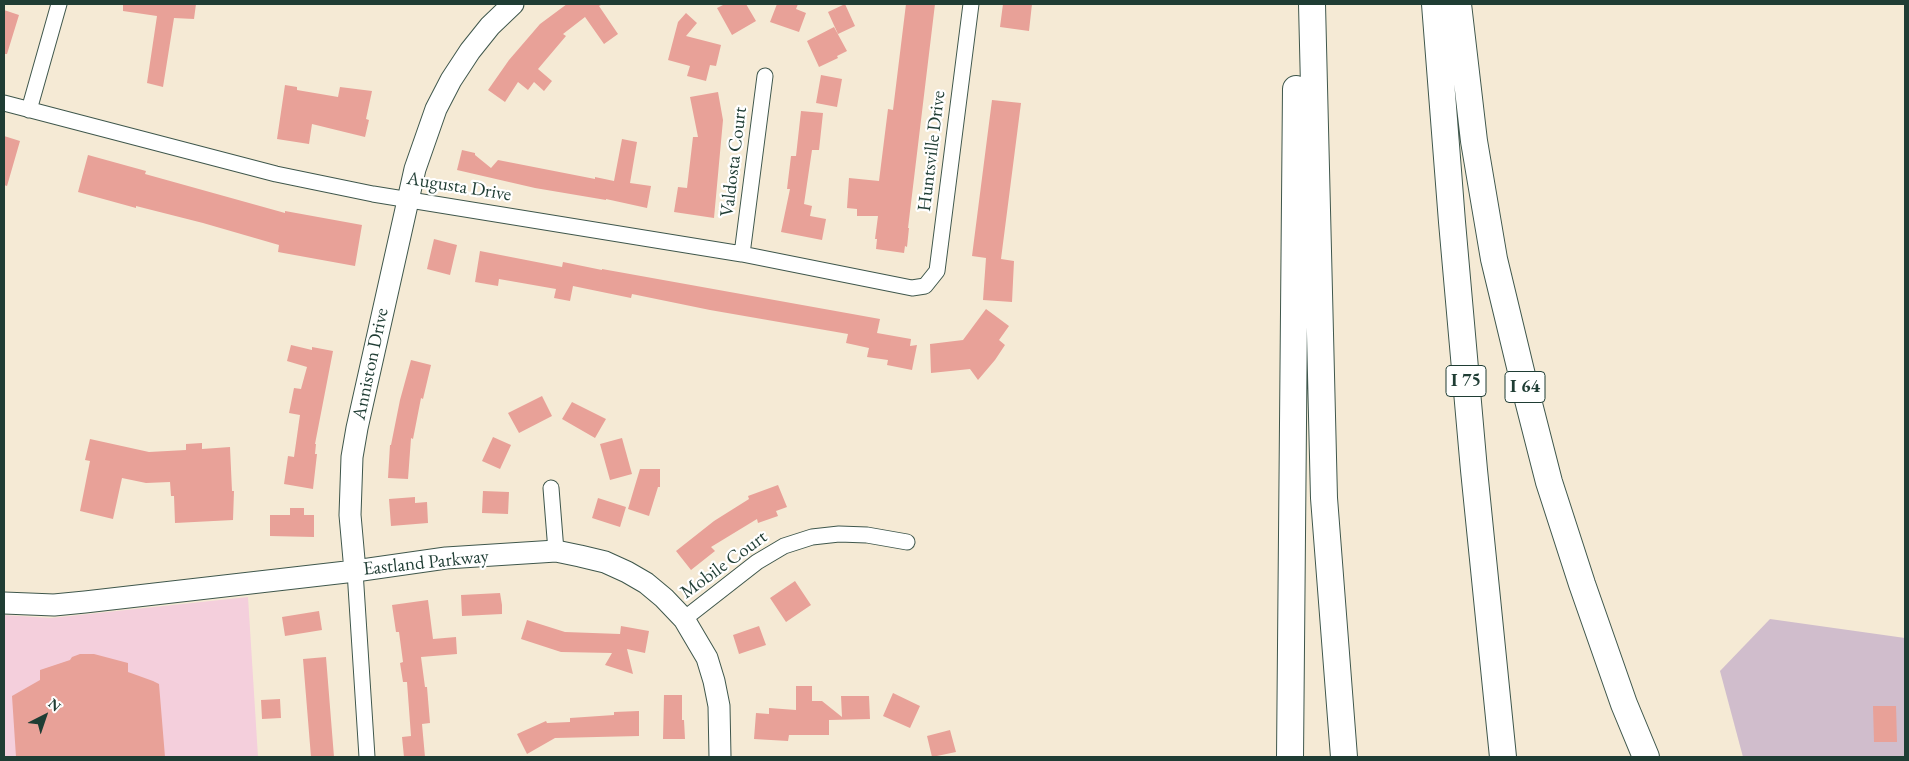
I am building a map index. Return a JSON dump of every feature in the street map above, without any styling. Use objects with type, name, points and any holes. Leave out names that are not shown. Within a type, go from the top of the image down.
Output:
[{"type":"highway","points":[[1290,757],[1297,4]]},
{"type":"highway","points":[[1312,4],[1324,498],[1344,757]]},
{"type":"highway","name":"I 75","points":[[1435,4],[1472,451],[1503,757]]},
{"type":"highway","name":"I 64","points":[[1458,4],[1474,141],[1494,259],[1532,415],[1549,482],[1582,584],[1624,704],[1646,757]]},
{"type":"street","points":[[29,110],[59,4]]},
{"type":"street","name":"Anniston Drive","points":[[367,757],[350,515],[352,457],[407,199],[424,138],[451,80],[470,50],[513,4]]},
{"type":"street","name":"Huntsville Drive","points":[[912,288],[925,286],[937,271],[971,4]]},
{"type":"street","name":"Valdosta Court","points":[[742,254],[765,76]]},
{"type":"street","name":"Augusta Drive","points":[[4,103],[276,174],[407,199],[742,254],[912,288]]},
{"type":"street","points":[[551,488],[556,551]]},
{"type":"street","name":"Mobile Court","points":[[684,619],[757,562],[784,546],[812,537],[839,534],[907,542]]},
{"type":"street","name":"Eastland Parkway","points":[[4,603],[68,604],[354,571],[446,558],[556,551],[605,562],[628,572],[646,583],[664,598],[684,619],[707,658],[714,681],[719,706],[720,757]]},
{"type":"shaded area","points":[[248,597],[258,757],[4,757],[4,615],[51,618]]},
{"type":"shaded area","points":[[1770,619],[1905,638],[1905,757],[1743,757],[1720,671]]},
{"type":"building","points":[[123,4],[196,4],[194,19],[174,18],[163,87],[147,83],[157,16],[123,11]]},
{"type":"building","points":[[567,4],[603,4],[599,6],[618,34],[604,44],[585,17],[563,34],[566,36],[538,69],[552,81],[544,91],[534,82],[528,90],[518,82],[505,102],[488,90],[509,60],[540,24]]},
{"type":"building","points":[[725,4],[746,4],[756,21],[732,35],[717,8]]},
{"type":"building","points":[[777,4],[798,4],[796,9],[806,13],[799,32],[770,22]]},
{"type":"building","points":[[845,4],[855,26],[838,34],[828,12]]},
{"type":"building","points":[[906,4],[935,4],[907,247],[905,246],[904,253],[876,249],[877,239],[875,239],[878,216],[857,216],[857,209],[847,208],[849,178],[879,181],[888,109],[893,110]]},
{"type":"building","points":[[1003,4],[1032,4],[1029,31],[1000,27]]},
{"type":"building","points":[[4,10],[19,15],[7,54],[4,54]]},
{"type":"building","points":[[686,13],[697,23],[686,36],[721,45],[716,66],[710,65],[706,81],[687,76],[690,66],[668,60],[678,22]]},
{"type":"building","points":[[834,27],[847,51],[837,56],[838,58],[819,67],[807,41]]},
{"type":"building","points":[[821,75],[842,79],[837,107],[816,103]]},
{"type":"building","points":[[285,85],[297,87],[297,90],[338,97],[340,87],[372,91],[366,119],[369,120],[365,137],[312,124],[309,144],[277,139]]},
{"type":"building","points":[[718,92],[723,120],[714,218],[674,212],[678,187],[687,188],[693,137],[698,137],[690,97]]},
{"type":"building","points":[[992,100],[1021,103],[1001,259],[1014,261],[1012,302],[983,300],[986,258],[972,256]]},
{"type":"building","points":[[801,111],[823,113],[819,150],[812,150],[804,204],[812,206],[810,216],[826,219],[822,240],[781,232],[790,189],[787,189],[791,156],[796,156]]},
{"type":"building","points":[[4,136],[20,141],[7,186],[4,185]]},
{"type":"building","points":[[622,139],[637,142],[630,183],[651,186],[647,208],[606,199],[535,188],[457,170],[462,150],[475,153],[491,168],[498,160],[614,181]]},
{"type":"building","points":[[88,155],[146,171],[145,174],[285,213],[285,211],[362,225],[355,266],[278,252],[279,245],[203,223],[136,206],[136,208],[78,192]]},
{"type":"building","points":[[434,239],[457,245],[450,275],[427,269]]},
{"type":"building","points":[[480,251],[562,267],[563,262],[880,319],[877,333],[911,339],[910,346],[917,345],[912,370],[887,365],[888,360],[867,357],[869,348],[846,343],[848,334],[710,310],[632,294],[631,298],[573,286],[570,301],[554,298],[556,289],[499,279],[498,286],[475,282]]},
{"type":"building","points":[[986,309],[1009,326],[999,340],[1005,345],[978,380],[970,369],[931,373],[930,344],[963,340]]},
{"type":"building","points":[[291,345],[312,350],[312,347],[333,351],[315,444],[315,454],[317,454],[313,489],[284,484],[288,456],[294,457],[300,415],[289,413],[294,388],[301,389],[307,367],[287,361]]},
{"type":"building","points":[[411,360],[431,365],[423,399],[421,398],[413,439],[411,438],[408,479],[388,478],[390,445]]},
{"type":"building","points":[[542,396],[552,416],[519,433],[508,413]]},
{"type":"building","points":[[572,402],[606,419],[595,438],[562,419]]},
{"type":"building","points":[[493,437],[511,445],[500,469],[482,461]]},
{"type":"building","points":[[622,438],[632,474],[610,480],[600,444]]},
{"type":"building","points":[[90,439],[149,452],[186,450],[186,444],[202,443],[202,449],[230,447],[232,491],[234,491],[233,520],[175,523],[174,496],[171,496],[170,482],[146,483],[122,478],[113,519],[80,511],[90,461],[85,460]]},
{"type":"building","points":[[640,469],[660,469],[660,487],[658,487],[649,516],[628,509]]},
{"type":"building","points":[[778,485],[787,507],[776,511],[778,516],[758,523],[757,519],[711,547],[715,551],[691,570],[676,551],[714,521],[749,499],[748,496]]},
{"type":"building","points":[[483,491],[509,492],[508,514],[482,513]]},
{"type":"building","points":[[415,497],[415,503],[427,502],[428,523],[391,526],[389,499]]},
{"type":"building","points":[[598,498],[626,507],[620,527],[592,518]]},
{"type":"building","points":[[290,508],[304,508],[304,515],[314,515],[314,537],[270,536],[270,515],[290,515]]},
{"type":"building","points":[[795,581],[811,605],[786,622],[770,598]]},
{"type":"building","points":[[500,593],[502,614],[462,616],[461,595]]},
{"type":"building","points":[[428,600],[433,639],[456,637],[457,654],[421,657],[425,687],[427,687],[430,723],[422,724],[425,757],[404,757],[402,737],[411,736],[407,682],[403,682],[400,663],[403,662],[399,632],[396,632],[392,605]]},
{"type":"building","points":[[319,611],[322,630],[285,636],[282,617]]},
{"type":"building","points":[[527,620],[565,632],[620,634],[621,626],[649,631],[645,653],[627,649],[633,674],[605,665],[612,653],[561,652],[521,639]]},
{"type":"building","points":[[759,626],[766,645],[739,654],[733,635]]},
{"type":"building","points":[[80,654],[94,654],[128,663],[128,672],[159,684],[165,757],[16,757],[12,696],[40,680],[40,670],[70,660],[72,657]]},
{"type":"building","points":[[326,657],[334,757],[311,757],[303,659]]},
{"type":"building","points":[[796,686],[812,686],[812,701],[822,701],[842,717],[841,696],[869,696],[870,719],[829,720],[829,735],[789,735],[788,741],[754,739],[756,713],[769,714],[769,708],[796,710]]},
{"type":"building","points":[[893,693],[920,706],[910,728],[883,716]]},
{"type":"building","points":[[664,695],[682,695],[682,720],[684,720],[685,739],[663,739]]},
{"type":"building","points":[[280,699],[281,718],[262,719],[261,700]]},
{"type":"building","points":[[1873,706],[1896,706],[1897,742],[1874,742]]},
{"type":"building","points":[[639,711],[639,736],[555,738],[527,754],[517,734],[546,721],[547,723],[570,722],[570,718],[614,715],[614,712]]},
{"type":"building","points":[[950,730],[956,752],[932,757],[927,736]]}]
